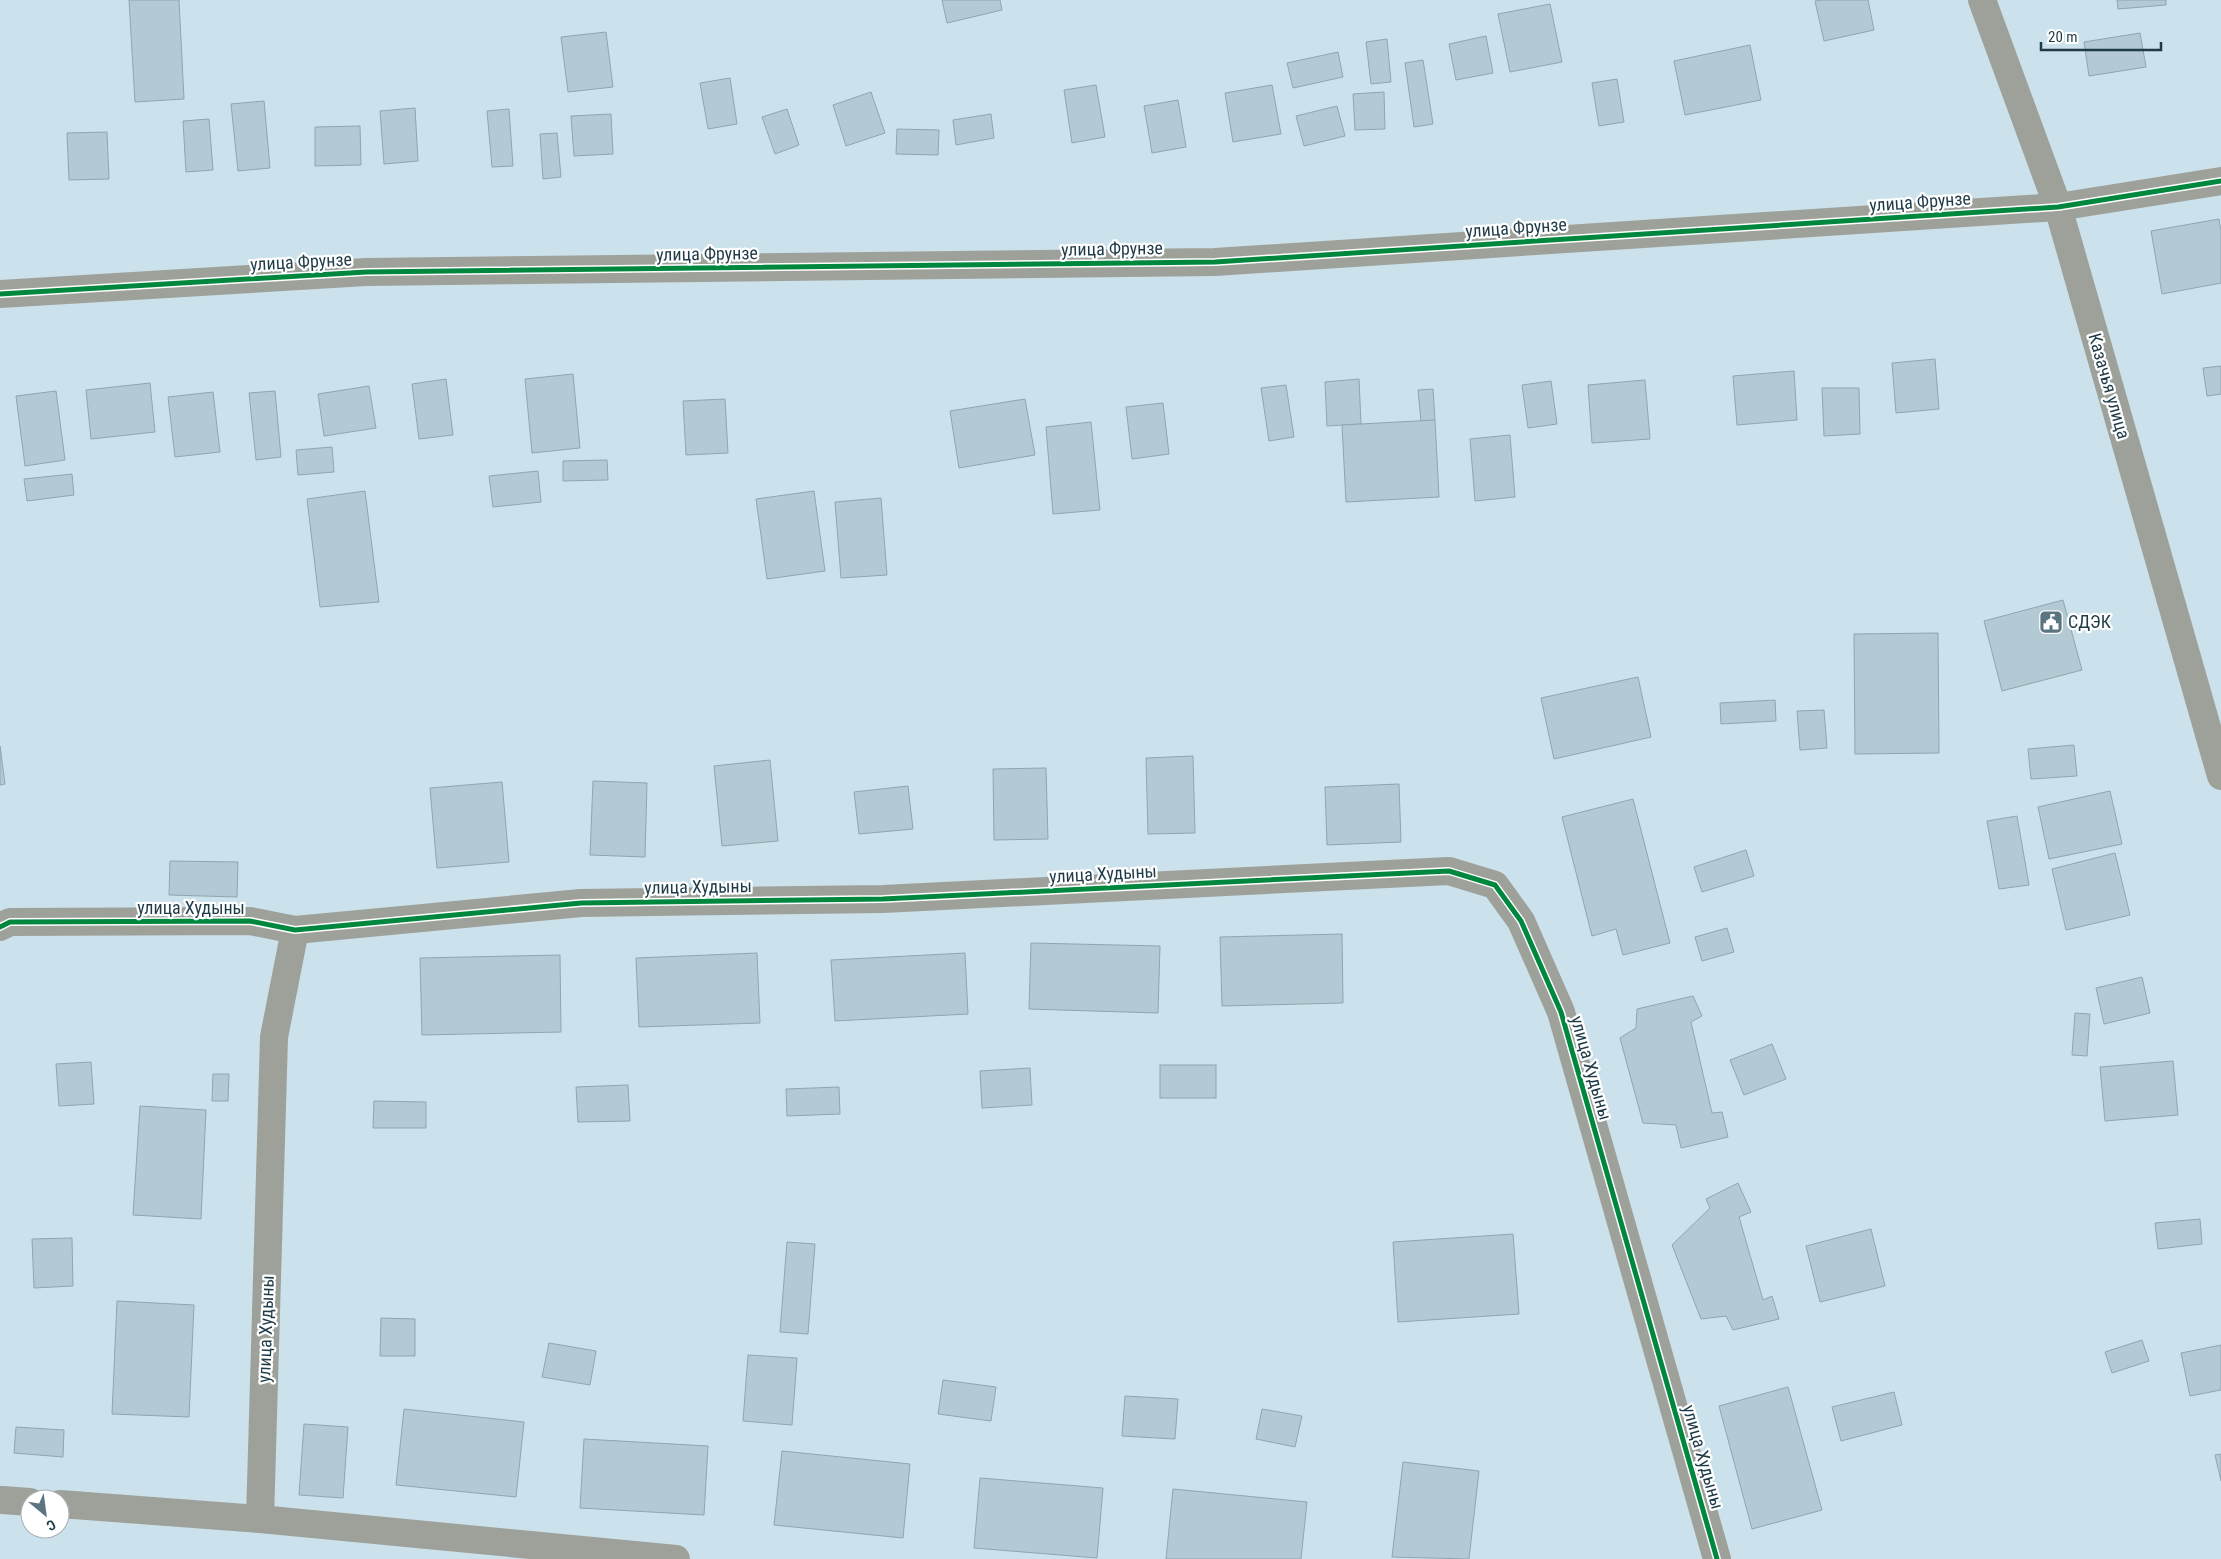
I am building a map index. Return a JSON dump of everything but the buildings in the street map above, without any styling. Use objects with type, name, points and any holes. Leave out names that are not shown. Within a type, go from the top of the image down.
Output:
[{"type":"street","name":"Казачья улица","points":[[1982,0],[2058,207],[2221,776]]},
{"type":"street","name":"улица Фрунзе","points":[[0,294],[366,272],[1215,262],[2058,207],[2221,181]]},
{"type":"street","name":"улица Худыны","points":[[0,927],[10,922],[250,921],[294,930],[581,903],[882,898],[1450,871],[1495,885],[1522,921],[1561,1012],[1717,1559]]},
{"type":"street","name":"улица Худыны","points":[[260,1519],[274,1037],[294,930]]},
{"type":"street","points":[[2,1500],[20,1501]]},
{"type":"street","points":[[70,1505],[260,1519],[676,1559]]},
{"type":"cycle path","points":[[0,294],[366,272],[1215,262],[2058,207],[2221,181]]},
{"type":"cycle path","points":[[0,927],[10,922],[250,921],[295,930],[581,903],[883,899],[1449,871],[1495,885],[1521,921],[1561,1012],[1717,1559]]},
{"type":"place","name":"СДЭК","points":[[2051,622]]}]
